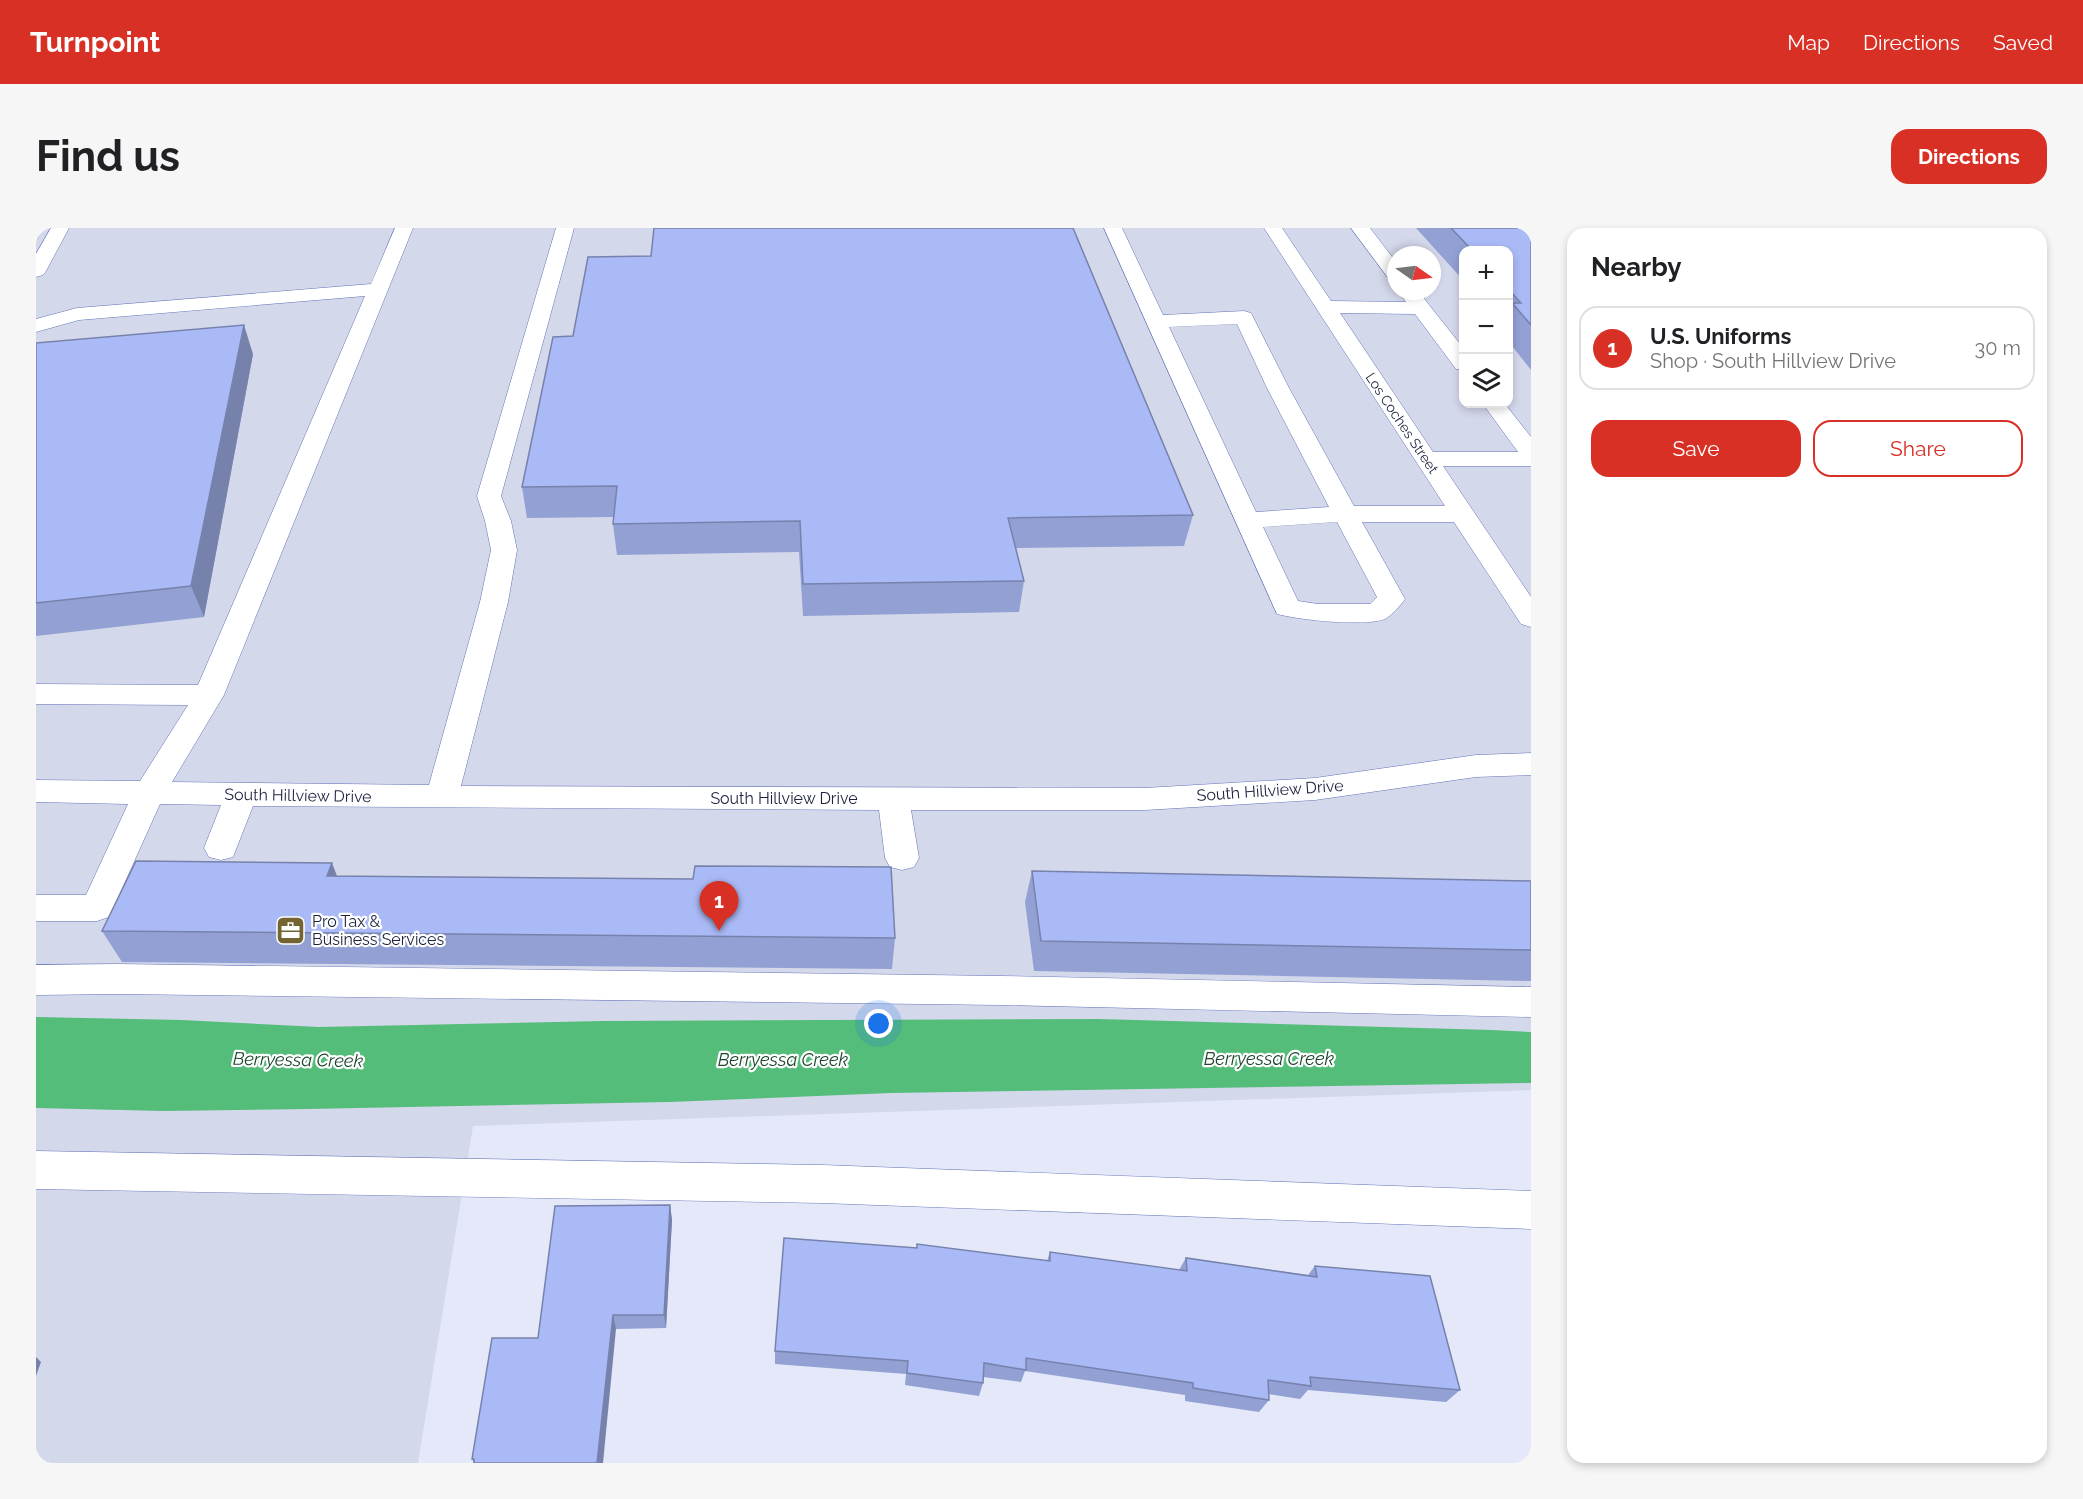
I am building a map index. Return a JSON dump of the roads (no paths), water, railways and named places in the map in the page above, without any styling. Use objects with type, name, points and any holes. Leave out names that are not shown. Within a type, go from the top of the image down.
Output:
[{"type":"street","points":[[36,271],[60,228]]},
{"type":"street","points":[[36,908],[97,908],[149,793],[209,695],[404,228]]},
{"type":"street","points":[[442,797],[494,602],[504,550],[498,521],[489,496],[565,228]]},
{"type":"street","points":[[1113,228],[1156,322],[1247,520],[1287,608],[1318,613],[1377,612],[1391,599],[1244,317],[1156,322]]},
{"type":"street","name":"Los Coches Street","points":[[1273,228],[1531,618]]},
{"type":"street","points":[[1360,228],[1387,263]]},
{"type":"street","points":[[36,326],[77,314],[379,289]]},
{"type":"street","points":[[1415,300],[1459,357]]},
{"type":"street","points":[[1325,307],[1421,308]]},
{"type":"street","points":[[1497,408],[1531,453]]},
{"type":"street","points":[[1426,459],[1531,459]]},
{"type":"street","points":[[1247,520],[1346,514],[1463,514]]},
{"type":"street","points":[[36,694],[209,695]]},
{"type":"street","name":"South Hillview Drive","points":[[36,791],[442,797],[1145,799],[1315,789],[1476,766],[1531,764]]},
{"type":"street","points":[[221,848],[241,794]]},
{"type":"street","points":[[893,798],[902,858]]},
{"type":"street","points":[[36,980],[118,978],[703,985],[1268,994],[1531,1002]]},
{"type":"street","points":[[36,1170],[822,1184],[1531,1210]]},
{"type":"water","name":"Berryessa Creek","points":[[36,1017],[182,1020],[319,1027],[603,1021],[1098,1019],[1492,1030],[1531,1032],[1531,1083],[891,1093],[670,1102],[307,1109],[164,1111],[36,1108]]},
{"type":"place","name":"Pro Tax & Business Services","points":[[291,930]]},
{"type":"place","name":"U.S. Uniforms","points":[[719,931]]}]
